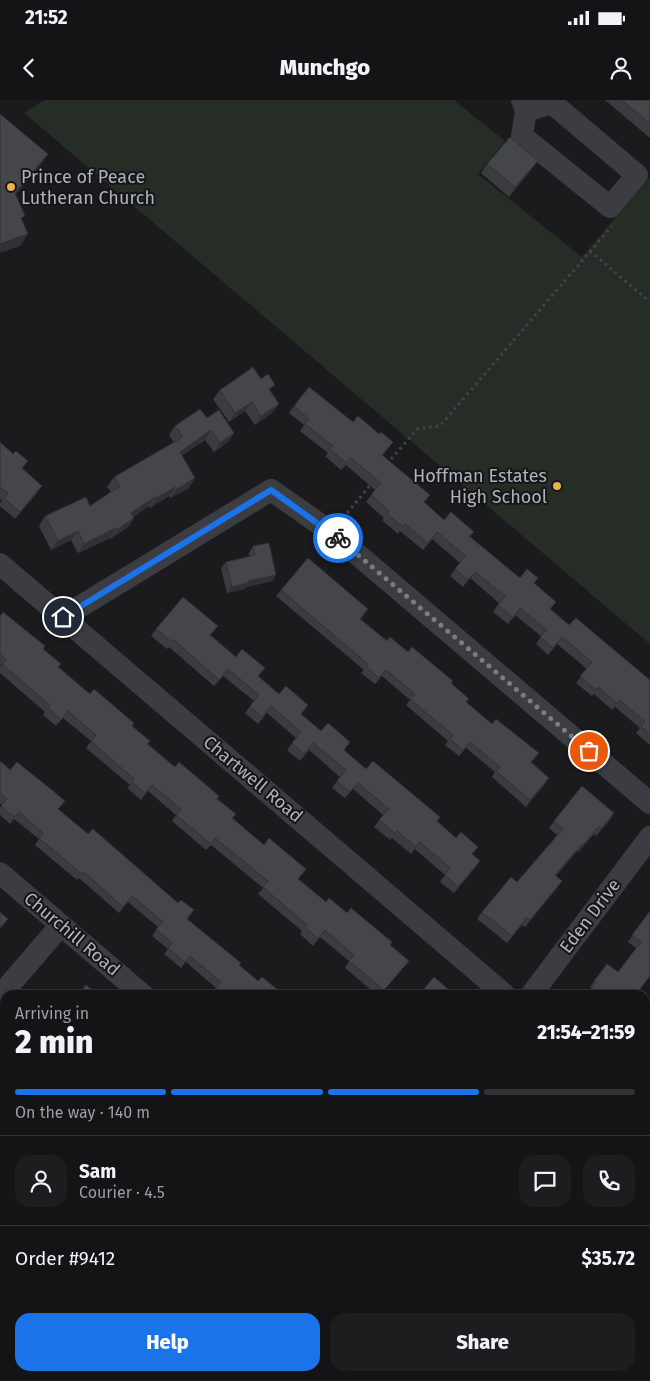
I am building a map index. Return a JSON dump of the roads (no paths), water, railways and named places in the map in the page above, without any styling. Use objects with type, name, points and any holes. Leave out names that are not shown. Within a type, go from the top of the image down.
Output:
[{"type":"street","points":[[552,102],[637,175],[610,207],[522,136],[524,106],[552,102]]},
{"type":"street","points":[[63,617],[271,490],[331,532],[650,803]]},
{"type":"street","name":"Chartwell Road","points":[[0,564],[499,990]]},
{"type":"street","name":"Eden Drive","points":[[535,990],[650,837]]},
{"type":"street","name":"Churchill Road","points":[[0,873],[137,990]]},
{"type":"street","points":[[5,990],[61,925]]},
{"type":"place","name":"Prince of Peace Lutheran Church","points":[[11,187]]},
{"type":"place","name":"Hoffman Estates High School","points":[[557,486]]}]
